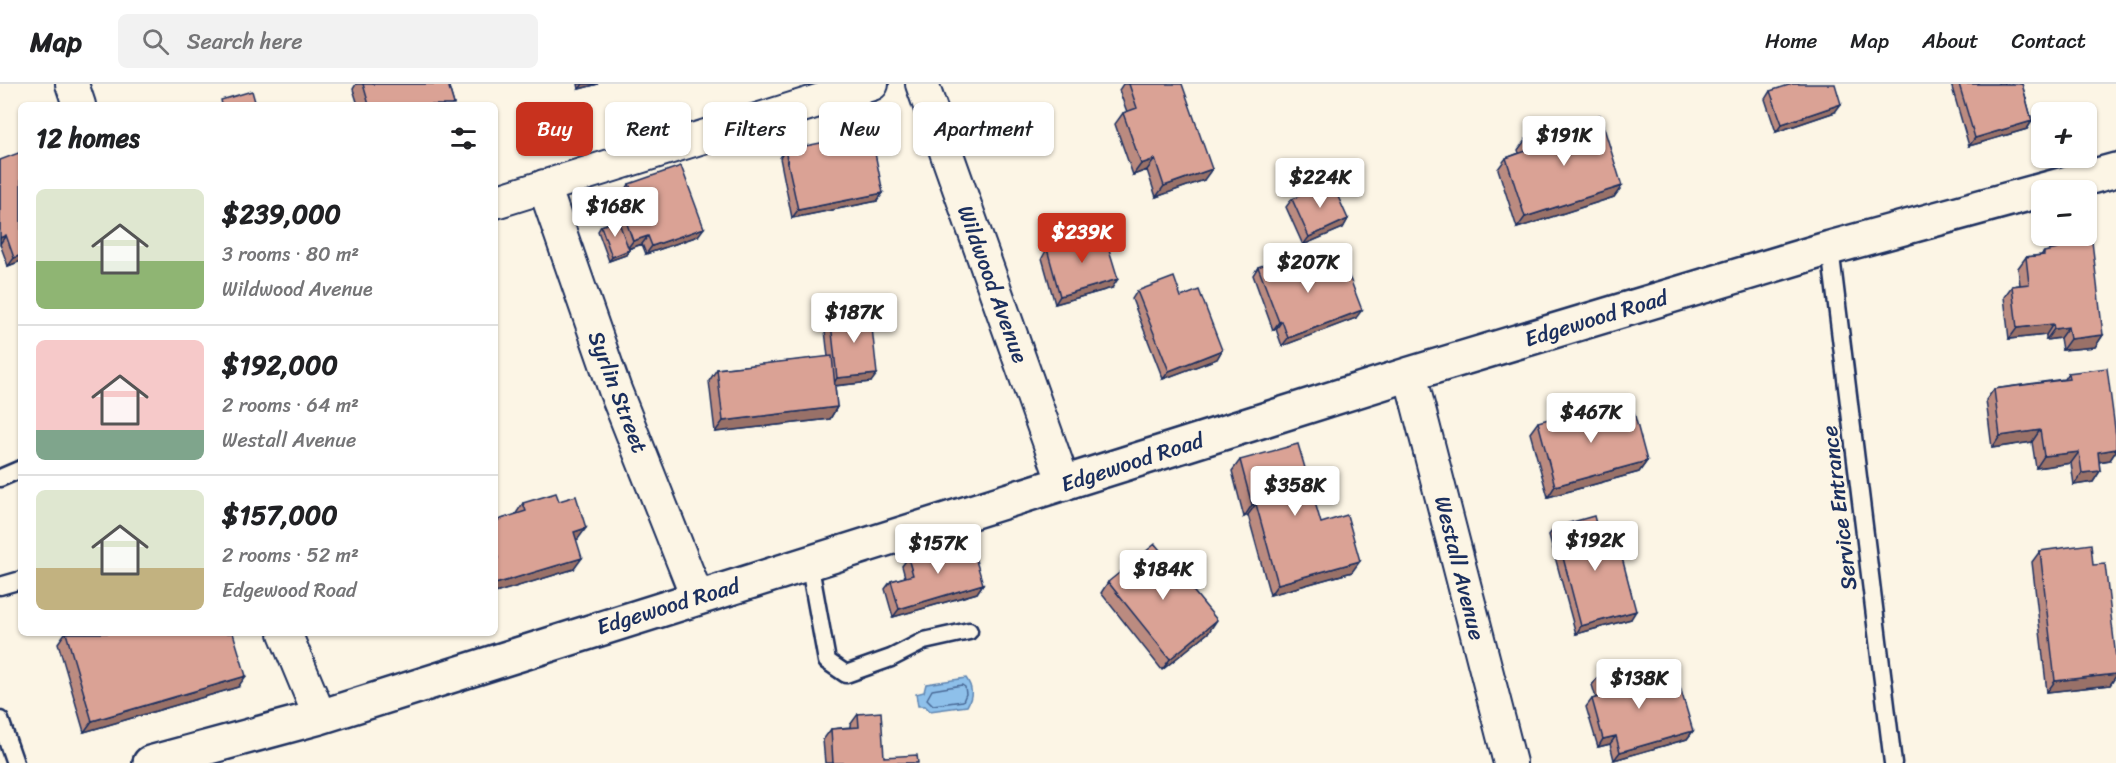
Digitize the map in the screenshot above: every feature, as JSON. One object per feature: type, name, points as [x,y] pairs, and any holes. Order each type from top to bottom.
[{"type":"street","points":[[72,84],[78,102]]},
{"type":"street","points":[[498,201],[872,84]]},
{"type":"street","name":"Wildwood Avenue","points":[[922,84],[1064,484]]},
{"type":"street","name":"Edgewood Road","points":[[166,761],[320,717],[1410,374],[1830,248],[2116,170]]},
{"type":"street","name":"Syrlin Street","points":[[544,186],[615,390],[697,597]]},
{"type":"street","name":"Westall Avenue","points":[[1410,374],[1510,763]]},
{"type":"street","points":[[286,636],[320,717]]},
{"type":"lane","name":"Service Entrance","points":[[1830,248],[1893,763]]},
{"type":"lane","points":[[0,478],[18,470]]},
{"type":"lane","points":[[809,562],[827,661],[846,674],[891,658],[924,641],[969,631]]},
{"type":"lane","points":[[0,586],[18,581]]},
{"type":"lane","points":[[1,727],[15,763]]},
{"type":"water","points":[[966,678],[971,692],[967,706],[930,711],[925,706],[918,706],[916,694],[924,692],[926,684]]},
{"type":"building","points":[[363,84],[448,84],[453,102],[368,102]]},
{"type":"building","points":[[1129,84],[1182,84],[1212,169],[1164,186],[1155,159],[1141,164],[1123,113],[1137,108]]},
{"type":"building","points":[[1792,84],[1835,84],[1841,104],[1782,124],[1770,91]]},
{"type":"building","points":[[1959,84],[2022,84],[2031,121],[1975,138]]},
{"type":"building","points":[[252,91],[255,102],[221,102],[221,100]]},
{"type":"building","points":[[1600,115],[1622,186],[1525,217],[1506,158],[1529,150],[1526,139]]},
{"type":"building","points":[[819,143],[819,156],[876,156],[883,193],[798,210],[786,156],[807,156],[807,146]]},
{"type":"building","points":[[18,153],[18,256],[14,258],[6,235],[0,238],[0,160]]},
{"type":"building","points":[[681,166],[704,228],[652,246],[648,236],[633,241],[620,204],[635,198],[629,184]]},
{"type":"building","points":[[1331,181],[1348,219],[1309,237],[1292,199]]},
{"type":"building","points":[[618,220],[629,250],[612,257],[601,226]]},
{"type":"building","points":[[1104,233],[1118,279],[1060,296],[1047,249]]},
{"type":"building","points":[[2058,246],[2093,246],[2103,335],[2070,339],[2068,327],[2054,329],[2053,324],[2017,328],[2012,286],[2029,284],[2026,257],[2044,255],[2044,252],[2058,249]]},
{"type":"building","points":[[1288,256],[1291,265],[1316,256],[1322,272],[1344,263],[1362,310],[1288,338],[1282,321],[1279,322],[1258,267]]},
{"type":"building","points":[[1174,277],[1181,297],[1199,290],[1222,350],[1169,371],[1137,291]]},
{"type":"building","points":[[870,309],[877,374],[837,378],[830,314]]},
{"type":"building","points":[[832,356],[837,407],[723,421],[717,369]]},
{"type":"building","points":[[2107,368],[2116,449],[2098,452],[2100,471],[2082,473],[2079,452],[2044,456],[2040,430],[2000,436],[1994,389],[2069,379],[2068,373]]},
{"type":"building","points":[[1632,405],[1647,461],[1555,486],[1538,422],[1584,409],[1587,418]]},
{"type":"building","points":[[1298,444],[1321,523],[1347,515],[1360,561],[1278,584],[1256,504],[1252,505],[1240,460]]},
{"type":"building","points":[[556,493],[559,501],[576,496],[586,528],[574,532],[582,558],[498,583],[498,520],[526,511],[523,503]]},
{"type":"building","points":[[1594,516],[1599,535],[1615,531],[1636,611],[1581,626],[1555,527]]},
{"type":"building","points":[[970,540],[983,584],[899,609],[891,581],[913,575],[908,558]]},
{"type":"building","points":[[1155,544],[1217,620],[1170,659],[1108,582]]},
{"type":"building","points":[[2091,544],[2093,565],[2105,564],[2116,674],[2055,681],[2040,551]]},
{"type":"building","points":[[67,636],[234,636],[246,676],[92,721]]},
{"type":"building","points":[[1645,664],[1654,694],[1680,687],[1693,731],[1620,752],[1616,736],[1603,739],[1592,699],[1603,696],[1598,677]]},
{"type":"building","points":[[881,712],[884,757],[917,755],[918,763],[833,763],[831,729],[859,727],[858,714]]}]
